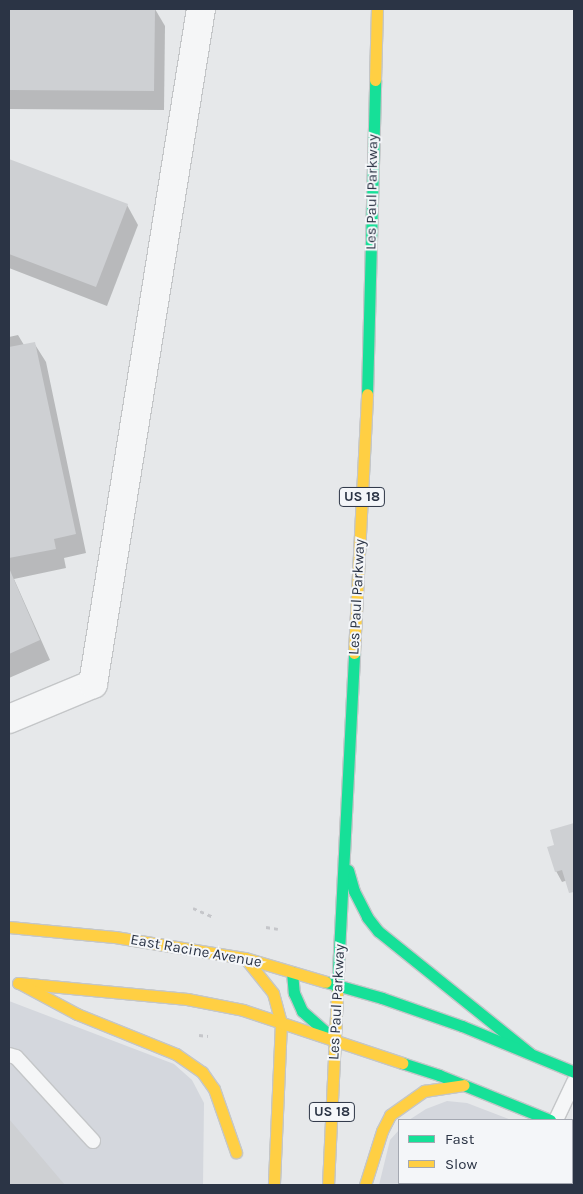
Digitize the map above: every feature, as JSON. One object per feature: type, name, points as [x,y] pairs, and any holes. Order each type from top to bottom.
[{"type":"main road","name":"Les Paul Parkway","points":[[328,1185],[368,369],[377,9]]},
{"type":"main road","points":[[344,854],[354,891],[366,917],[378,931],[530,1053]]},
{"type":"main road","name":"East Racine Avenue","points":[[9,927],[115,937],[245,958],[338,985],[462,1026],[574,1072]]},
{"type":"main road","points":[[245,958],[274,993],[281,1022],[274,1185]]},
{"type":"main road","points":[[292,972],[294,993],[302,1010],[335,1040]]},
{"type":"main road","points":[[14,983],[187,999],[243,1010],[335,1040],[464,1086],[547,1119]]},
{"type":"main road","points":[[14,983],[77,1014],[176,1054],[202,1072],[214,1089],[236,1152]]},
{"type":"main road","points":[[366,1185],[382,1131],[390,1115],[404,1103],[424,1091],[464,1086]]},
{"type":"street","points":[[9,719],[92,684],[201,9]]},
{"type":"lane","points":[[9,1055],[16,1057],[93,1141]]},
{"type":"lane","points":[[556,1119],[574,1082]]},
{"type":"path","points":[[193,908],[213,917]]},
{"type":"path","points":[[206,914],[206,920]]},
{"type":"path","points":[[266,926],[278,929]]},
{"type":"path","points":[[198,1034],[208,1036]]},
{"type":"shaded area","points":[[9,1001],[174,1064],[192,1080],[204,1103],[203,1185],[9,1185]]},
{"type":"shaded area","points":[[447,1101],[467,1103],[508,1119],[411,1119],[426,1109]]},
{"type":"shaded area","points":[[398,1131],[398,1184],[573,1184],[573,1151],[574,1185],[379,1185],[390,1140]]},
{"type":"building","points":[[9,9],[155,9],[154,91],[9,90]]},
{"type":"building","points":[[9,159],[128,204],[96,287],[9,254]]},
{"type":"building","points":[[35,342],[76,534],[54,539],[56,549],[9,558],[9,347]]},
{"type":"building","points":[[9,568],[40,640],[9,654]]},
{"type":"building","points":[[574,823],[574,892],[569,893],[562,870],[555,872],[547,847],[554,845],[550,830]]},
{"type":"building","points":[[9,1119],[65,1185],[9,1185]]},
{"type":"traffic: fast","points":[[367,394],[375,80]]},
{"type":"traffic: fast","points":[[337,992],[354,653]]},
{"type":"traffic: fast","points":[[348,870],[354,891],[367,917],[378,931],[530,1053]]},
{"type":"traffic: fast","points":[[292,972],[294,993],[302,1011],[335,1040]]},
{"type":"traffic: fast","points":[[326,982],[382,998],[462,1026],[574,1072]]},
{"type":"traffic: fast","points":[[402,1063],[439,1075],[548,1119]]},
{"type":"traffic: slow","points":[[375,80],[377,9]]},
{"type":"traffic: slow","points":[[354,653],[367,394]]},
{"type":"traffic: slow","points":[[9,927],[115,937],[245,958],[326,982]]},
{"type":"traffic: slow","points":[[245,958],[273,993],[281,1022],[274,1185]]},
{"type":"traffic: slow","points":[[18,983],[187,999],[243,1010],[402,1063]]},
{"type":"traffic: slow","points":[[19,983],[77,1014],[176,1054],[202,1072],[214,1089],[236,1152]]},
{"type":"traffic: slow","points":[[328,1185],[337,992]]},
{"type":"traffic: slow","points":[[365,1185],[382,1131],[390,1115],[424,1091],[464,1085]]}]
